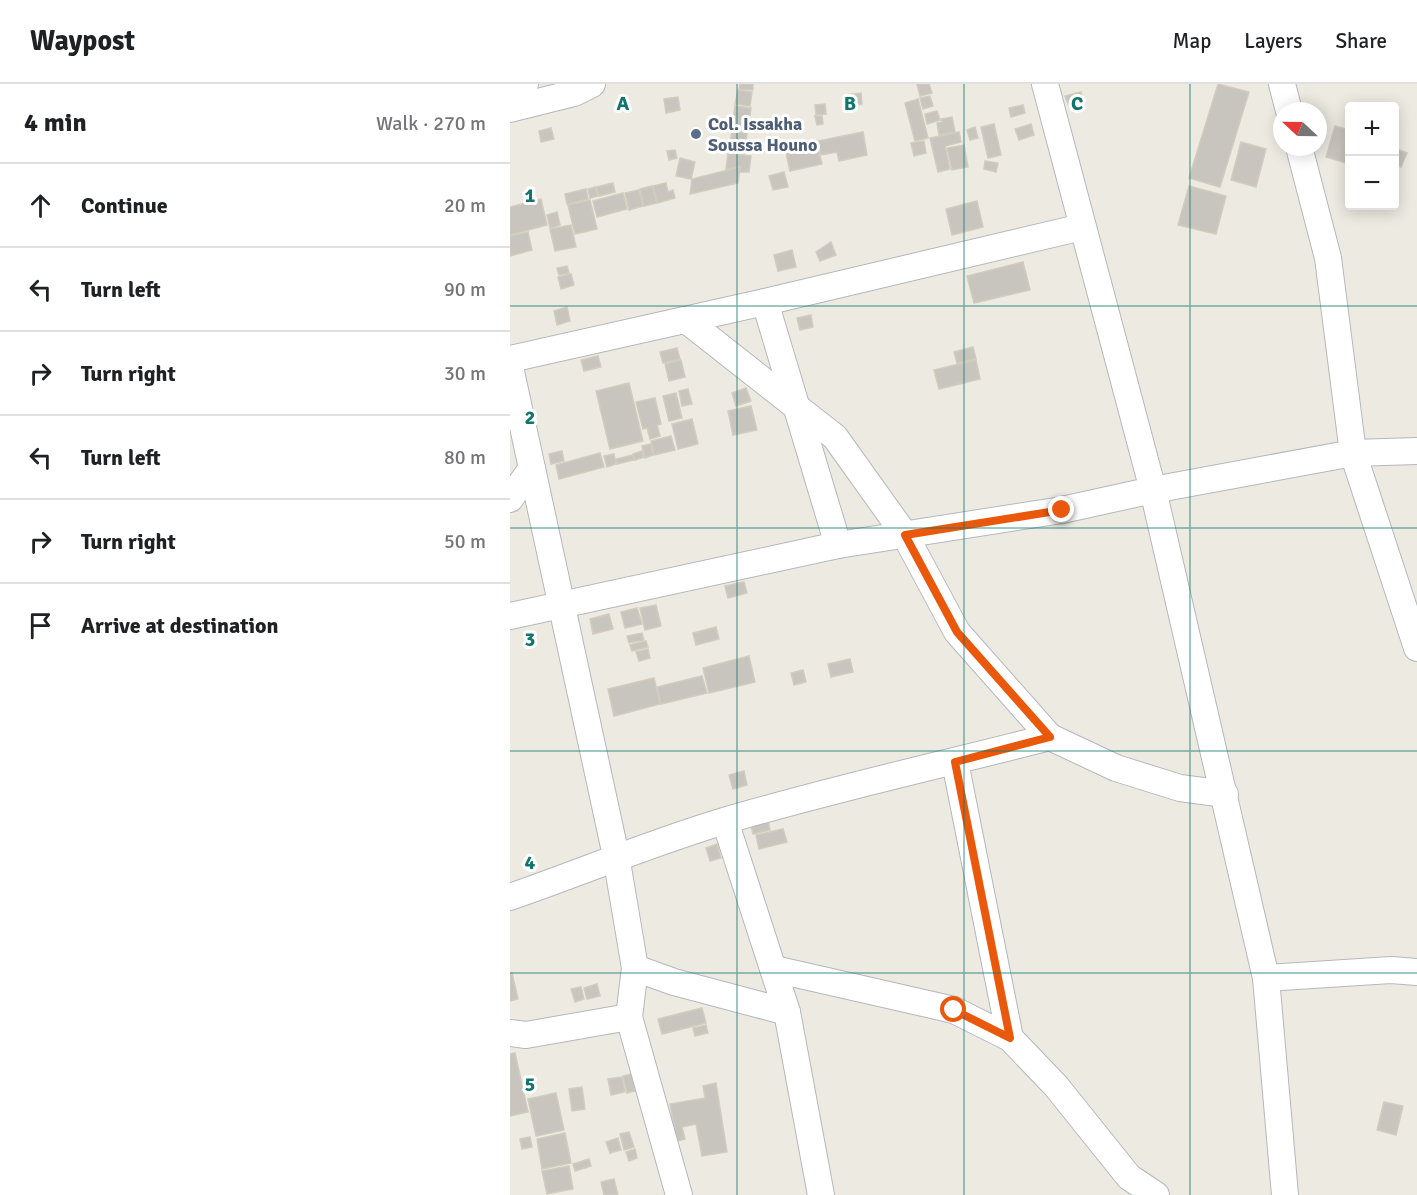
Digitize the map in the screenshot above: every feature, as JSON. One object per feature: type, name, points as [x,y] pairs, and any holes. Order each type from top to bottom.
[{"type":"street","points":[[510,104],[525,84]]},
{"type":"street","points":[[510,109],[583,89],[614,84]]},
{"type":"street","points":[[1045,84],[1153,490],[1266,978],[1285,1195]]},
{"type":"street","points":[[1282,84],[1287,102]]},
{"type":"street","points":[[1301,156],[1328,258],[1353,453],[1417,648]]},
{"type":"street","points":[[510,358],[765,302],[1082,227]]},
{"type":"street","points":[[765,302],[838,545]]},
{"type":"street","points":[[686,320],[835,437],[905,535],[957,632],[1050,737],[1116,768],[1180,788],[1225,794]]},
{"type":"street","points":[[510,367],[616,856],[635,968],[629,1017],[679,1195]]},
{"type":"street","points":[[510,616],[838,545],[1062,510],[1153,490],[1353,453],[1417,451]]},
{"type":"street","points":[[510,499],[532,468]]},
{"type":"street","points":[[510,897],[616,856],[725,821],[838,789],[1050,737]]},
{"type":"street","points":[[955,762],[1010,1038]]},
{"type":"street","points":[[725,821],[787,1012],[821,1195]]},
{"type":"street","points":[[635,968],[674,982],[787,1012]]},
{"type":"street","points":[[774,969],[954,1010],[1010,1038],[1056,1086],[1128,1177],[1156,1195]]},
{"type":"street","points":[[1266,978],[1391,970],[1417,972]]},
{"type":"street","points":[[510,1033],[526,1035],[629,1017]]},
{"type":"building","points":[[740,84],[753,84],[753,90],[739,89]]},
{"type":"building","points":[[917,84],[929,84],[932,93],[920,96]]},
{"type":"building","points":[[1218,84],[1249,92],[1220,187],[1189,178]]},
{"type":"building","points":[[738,90],[752,92],[750,106],[735,104]]},
{"type":"building","points":[[1081,92],[1083,100],[1068,104],[1065,96]]},
{"type":"building","points":[[861,93],[862,104],[848,106],[847,95]]},
{"type":"building","points":[[930,96],[933,106],[923,109],[920,98]]},
{"type":"building","points":[[678,97],[680,110],[666,113],[664,99]]},
{"type":"building","points":[[918,99],[928,138],[915,141],[905,103]]},
{"type":"building","points":[[825,104],[826,114],[816,115],[815,105]]},
{"type":"building","points":[[1023,105],[1025,113],[1011,117],[1009,108]]},
{"type":"building","points":[[735,106],[751,108],[744,154],[729,152]]},
{"type":"building","points":[[937,111],[940,120],[927,124],[925,114]]},
{"type":"building","points":[[815,116],[822,116],[823,124],[817,125]]},
{"type":"building","points":[[952,117],[955,132],[939,135],[937,123],[942,122],[941,119]]},
{"type":"building","points":[[994,124],[1001,155],[988,158],[981,127]]},
{"type":"building","points":[[1031,124],[1034,135],[1019,140],[1015,129]]},
{"type":"building","points":[[1335,126],[1345,129],[1345,163],[1326,157]]},
{"type":"building","points":[[975,127],[978,138],[970,140],[967,130]]},
{"type":"building","points":[[551,128],[554,139],[541,142],[539,131]]},
{"type":"building","points":[[863,132],[867,155],[839,161],[837,152],[821,155],[818,141]]},
{"type":"building","points":[[959,132],[961,142],[945,146],[950,169],[938,172],[930,138]]},
{"type":"building","points":[[816,140],[822,164],[790,171],[785,148]]},
{"type":"building","points":[[924,141],[926,153],[914,156],[911,143]]},
{"type":"building","points":[[1241,142],[1266,149],[1256,187],[1231,180]]},
{"type":"building","points":[[964,145],[968,167],[952,170],[947,148]]},
{"type":"building","points":[[675,150],[677,158],[669,160],[667,151]]},
{"type":"building","points":[[1399,150],[1407,153],[1401,167],[1399,166]]},
{"type":"building","points":[[728,153],[751,156],[749,172],[740,172],[741,166],[726,170]]},
{"type":"building","points":[[680,158],[695,162],[691,179],[676,176]]},
{"type":"building","points":[[985,161],[998,163],[996,172],[984,169]]},
{"type":"building","points":[[740,167],[738,183],[690,194],[692,179]]},
{"type":"building","points":[[784,172],[788,187],[773,190],[769,176]]},
{"type":"building","points":[[613,183],[615,192],[599,196],[596,187]]},
{"type":"building","points":[[666,183],[668,192],[673,190],[675,198],[657,203],[653,186]]},
{"type":"building","points":[[652,186],[657,203],[644,206],[640,189]]},
{"type":"building","points":[[1189,186],[1226,196],[1216,234],[1178,225]]},
{"type":"building","points":[[595,187],[598,196],[590,198],[588,189]]},
{"type":"building","points":[[586,189],[588,199],[567,204],[565,194]]},
{"type":"building","points":[[639,190],[643,206],[629,210],[625,193]]},
{"type":"building","points":[[623,193],[627,209],[597,217],[593,201]]},
{"type":"building","points":[[541,199],[547,225],[510,235],[510,207]]},
{"type":"building","points":[[590,200],[597,229],[575,234],[568,205]]},
{"type":"building","points":[[977,201],[983,227],[952,235],[946,209]]},
{"type":"building","points":[[557,212],[560,225],[550,228],[547,215]]},
{"type":"building","points":[[571,225],[576,247],[555,251],[550,229]]},
{"type":"building","points":[[528,232],[532,250],[510,256],[510,236]]},
{"type":"building","points":[[831,242],[836,255],[820,261],[816,252]]},
{"type":"building","points":[[792,250],[796,267],[778,271],[774,255]]},
{"type":"building","points":[[1023,262],[1030,290],[974,303],[967,276]]},
{"type":"building","points":[[567,266],[569,273],[559,275],[557,268]]},
{"type":"building","points":[[571,274],[574,285],[561,289],[558,277]]},
{"type":"building","points":[[567,307],[570,321],[557,325],[554,311]]},
{"type":"building","points":[[811,315],[813,327],[800,330],[797,318]]},
{"type":"building","points":[[973,347],[976,359],[957,363],[954,352]]},
{"type":"building","points":[[677,348],[680,359],[663,363],[660,352]]},
{"type":"building","points":[[598,356],[601,367],[584,371],[581,360]]},
{"type":"building","points":[[681,360],[685,377],[669,381],[665,364]]},
{"type":"building","points":[[976,360],[980,379],[939,389],[934,370]]},
{"type":"building","points":[[629,383],[643,441],[610,449],[596,391]]},
{"type":"building","points":[[746,388],[751,401],[736,406],[732,393]]},
{"type":"building","points":[[688,389],[692,404],[682,406],[679,391]]},
{"type":"building","points":[[676,393],[682,418],[669,421],[663,396]]},
{"type":"building","points":[[655,398],[661,424],[657,425],[660,436],[650,439],[647,428],[643,429],[636,402]]},
{"type":"building","points":[[751,406],[757,430],[733,435],[728,411]]},
{"type":"building","points":[[692,419],[698,444],[678,449],[672,424]]},
{"type":"building","points":[[671,436],[675,450],[654,455],[651,441]]},
{"type":"building","points":[[651,444],[653,455],[645,458],[642,446]]},
{"type":"building","points":[[562,451],[564,461],[551,464],[549,454]]},
{"type":"building","points":[[642,451],[644,457],[635,460],[633,454]]},
{"type":"building","points":[[600,453],[604,467],[559,479],[556,465]]},
{"type":"building","points":[[614,454],[616,464],[607,467],[604,456]]},
{"type":"building","points":[[633,455],[634,460],[617,464],[616,459]]},
{"type":"building","points":[[744,582],[747,593],[728,598],[725,586]]},
{"type":"building","points":[[656,605],[661,626],[645,630],[640,608]]},
{"type":"building","points":[[637,608],[642,624],[625,628],[621,612]]},
{"type":"building","points":[[609,614],[613,629],[593,634],[590,619]]},
{"type":"building","points":[[716,627],[719,639],[696,645],[693,633]]},
{"type":"building","points":[[642,633],[644,640],[629,643],[627,636]]},
{"type":"building","points":[[646,641],[648,647],[632,651],[630,645]]},
{"type":"building","points":[[648,649],[650,658],[639,661],[636,652]]},
{"type":"building","points":[[749,656],[755,682],[709,693],[703,668]]},
{"type":"building","points":[[850,659],[853,672],[831,677],[828,664]]},
{"type":"building","points":[[803,670],[806,682],[794,685],[791,673]]},
{"type":"building","points":[[702,676],[707,693],[661,704],[657,687]]},
{"type":"building","points":[[654,678],[660,704],[614,716],[608,689]]},
{"type":"building","points":[[744,771],[747,785],[733,789],[729,775]]},
{"type":"building","points":[[768,821],[770,830],[753,834],[751,825]]},
{"type":"building","points":[[783,829],[787,842],[759,849],[756,835]]},
{"type":"building","points":[[717,844],[721,858],[710,861],[706,848]]},
{"type":"building","points":[[510,973],[512,973],[518,999],[510,1001]]},
{"type":"building","points":[[597,984],[600,996],[587,999],[584,988]]},
{"type":"building","points":[[581,987],[584,999],[575,1002],[571,989]]},
{"type":"building","points":[[702,1008],[706,1023],[662,1034],[658,1019]]},
{"type":"building","points":[[706,1025],[708,1033],[695,1036],[693,1028]]},
{"type":"building","points":[[515,1053],[528,1112],[510,1116],[510,1054]]},
{"type":"building","points":[[632,1074],[635,1091],[627,1093],[623,1076]]},
{"type":"building","points":[[622,1077],[625,1092],[611,1095],[608,1079]]},
{"type":"building","points":[[716,1083],[727,1152],[702,1156],[696,1124],[682,1127],[685,1139],[677,1141],[670,1104],[705,1098],[703,1086]]},
{"type":"building","points":[[582,1087],[585,1109],[572,1111],[569,1089]]},
{"type":"building","points":[[556,1093],[564,1130],[536,1136],[528,1099]]},
{"type":"building","points":[[1384,1102],[1403,1106],[1396,1135],[1377,1130]]},
{"type":"building","points":[[629,1132],[634,1147],[624,1150],[620,1134]]},
{"type":"building","points":[[565,1133],[571,1163],[542,1169],[537,1139]]},
{"type":"building","points":[[530,1137],[532,1147],[522,1149],[520,1139]]},
{"type":"building","points":[[618,1138],[621,1150],[610,1153],[606,1142]]},
{"type":"building","points":[[635,1149],[637,1158],[629,1161],[626,1152]]},
{"type":"building","points":[[589,1159],[591,1166],[575,1171],[573,1164]]},
{"type":"building","points":[[569,1166],[573,1189],[547,1194],[542,1171]]},
{"type":"building","points":[[614,1179],[618,1195],[604,1195],[601,1182]]},
{"type":"place","name":"Col. Issakha Soussa Houno","points":[[696,134]]},
{"type":"route","points":[[954,1010],[1010,1038],[955,762],[1050,737],[957,632],[905,535],[1062,510]]}]
